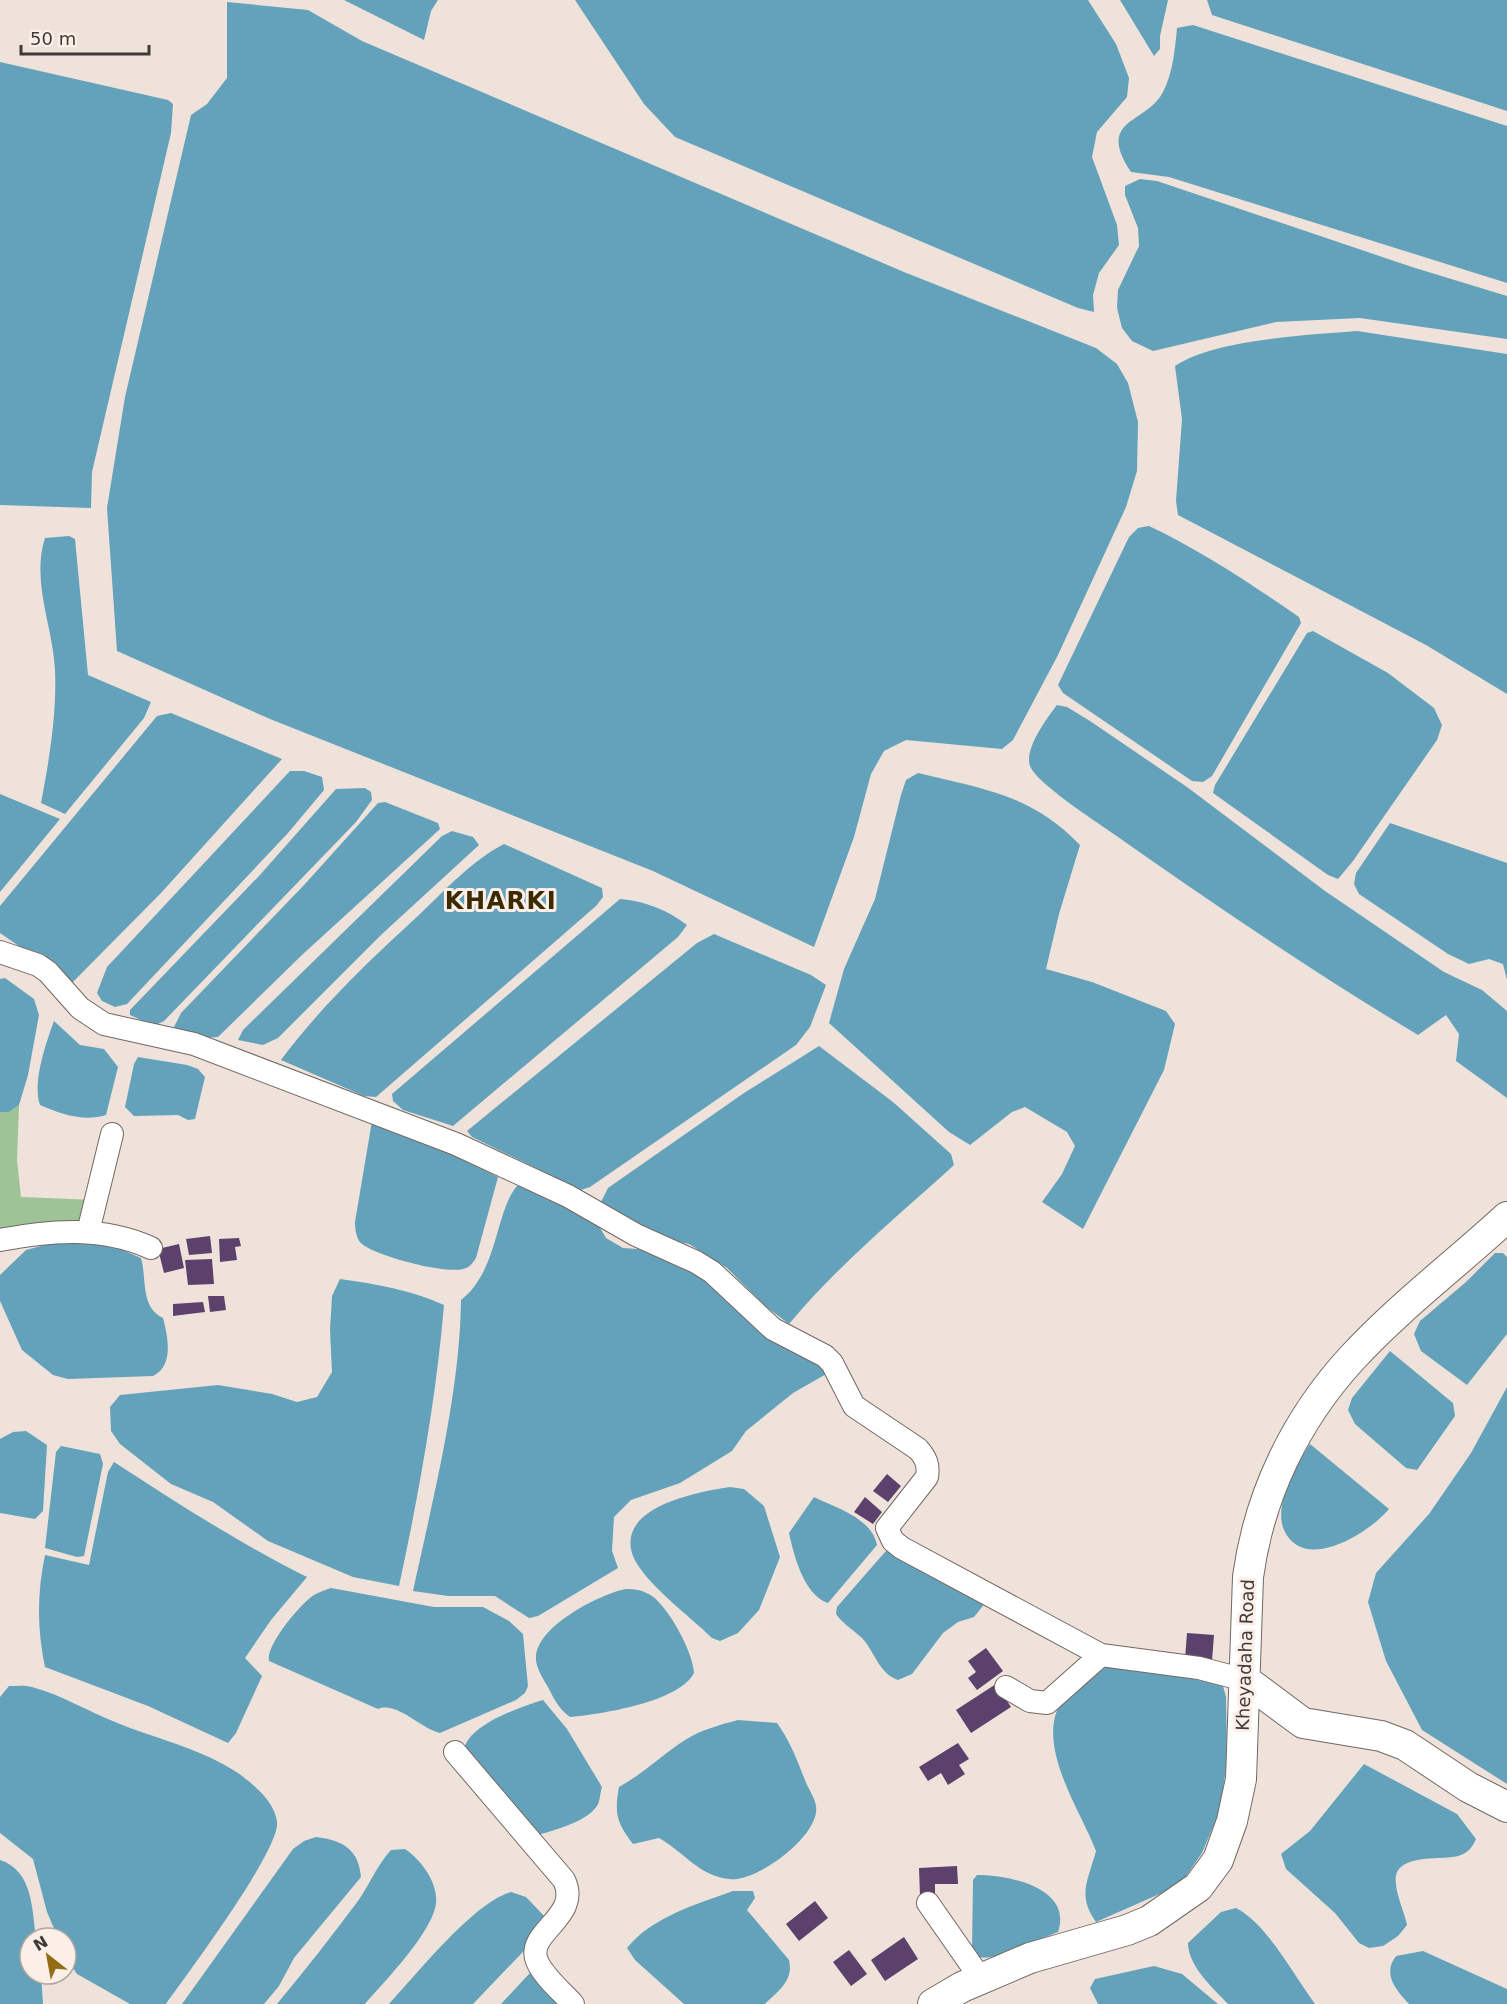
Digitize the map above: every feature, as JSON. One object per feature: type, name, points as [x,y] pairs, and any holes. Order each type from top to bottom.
[{"type":"main road","name":"Kheyadaha Road","points":[[933,2004],[981,1979],[1030,1959],[1126,1930],[1156,1916],[1198,1887],[1218,1860],[1241,1779],[1248,1577],[1252,1546],[1267,1496],[1287,1449],[1319,1399],[1352,1358],[1507,1216]]},
{"type":"main road","points":[[1245,1680],[1303,1723],[1322,1728],[1381,1736],[1405,1745],[1468,1787],[1507,1808]]},
{"type":"street","points":[[0,952],[38,965],[48,972],[80,1008],[104,1024],[194,1044],[456,1144],[568,1196],[636,1235],[712,1272],[773,1329],[825,1356],[832,1363],[854,1406],[918,1449],[925,1457],[929,1467],[927,1477],[887,1527],[892,1541],[1101,1655],[1199,1668],[1245,1680]]},
{"type":"street","points":[[88,1232],[112,1134]]},
{"type":"street","points":[[0,1240],[41,1233],[88,1232],[132,1239],[151,1248]]},
{"type":"street","points":[[1006,1687],[1030,1701],[1047,1703],[1101,1655]]},
{"type":"street","points":[[455,1752],[564,1880],[569,1890],[566,1904],[539,1941],[535,1951],[537,1962],[573,2004]]},
{"type":"street","points":[[928,1903],[981,1979]]},
{"type":"green space","points":[[19,1105],[17,1160],[21,1197],[96,1200],[88,1232],[0,1238],[0,1112],[9,1112]]},
{"type":"water","points":[[344,0],[438,0],[431,11],[424,40]]},
{"type":"water","points":[[575,0],[1088,0],[1116,44],[1129,78],[1127,97],[1097,132],[1092,157],[1117,225],[1119,245],[1099,273],[1093,295],[1094,312],[1078,308],[675,137],[644,104]]},
{"type":"water","points":[[1120,0],[1168,0],[1160,36],[1160,49],[1154,56]]},
{"type":"water","points":[[1207,0],[1507,0],[1507,111],[1212,15]]},
{"type":"water","points":[[227,2],[308,10],[362,41],[904,272],[1096,348],[1117,364],[1128,383],[1138,422],[1137,471],[1126,507],[1058,655],[1013,740],[1002,749],[906,740],[884,751],[871,774],[854,837],[814,947],[653,871],[270,719],[117,651],[107,508],[125,397],[191,115],[207,104],[227,78]]},
{"type":"water","points":[[1193,25],[1507,126],[1507,283],[1169,177],[1131,172],[1121,154],[1119,141],[1121,131],[1156,102],[1163,92],[1171,69],[1177,28]]},
{"type":"water","points":[[0,62],[168,100],[173,104],[171,133],[92,472],[91,508],[0,505]]},
{"type":"water","points":[[1140,179],[1157,181],[1412,267],[1507,296],[1507,339],[1360,318],[1276,322],[1153,351],[1132,341],[1122,328],[1117,308],[1118,290],[1139,246],[1138,228],[1125,195],[1125,186]]},
{"type":"water","points":[[1357,331],[1507,354],[1507,694],[1426,645],[1178,515],[1176,501],[1182,419],[1175,366],[1192,357],[1237,344]]},
{"type":"water","points":[[1149,526],[1188,546],[1244,580],[1299,617],[1301,623],[1212,776],[1203,782],[1192,781],[1063,693],[1058,685],[1129,537],[1138,528]]},
{"type":"water","points":[[69,536],[75,539],[88,675],[151,702],[144,718],[65,814],[41,803],[52,737],[55,670],[40,571],[45,538]]},
{"type":"water","points":[[1313,631],[1388,673],[1434,708],[1442,725],[1437,740],[1338,879],[1328,875],[1213,793],[1215,785],[1307,633]]},
{"type":"water","points":[[1057,705],[1067,707],[1090,721],[1187,787],[1325,891],[1444,972],[1482,990],[1507,1011],[1507,1098],[1456,1061],[1459,1034],[1446,1015],[1418,1035],[1341,988],[1229,914],[1044,783],[1030,766],[1030,751]]},
{"type":"water","points":[[171,713],[282,759],[161,893],[65,990],[29,953],[0,933],[0,906],[157,716]]},
{"type":"water","points":[[290,771],[304,771],[322,777],[324,790],[288,833],[127,1004],[115,1007],[102,1001],[97,993],[107,967]]},
{"type":"water","points":[[918,773],[985,789],[1024,804],[1043,814],[1080,845],[1059,914],[1046,969],[1092,982],[1166,1011],[1175,1024],[1164,1070],[1083,1229],[1042,1202],[1062,1174],[1075,1146],[1067,1132],[1025,1107],[1012,1112],[970,1145],[949,1132],[829,1023],[844,969],[875,899],[906,780]]},
{"type":"water","points":[[365,788],[371,792],[372,800],[356,822],[164,1021],[154,1026],[130,1015],[130,1010],[259,876],[336,789]]},
{"type":"water","points":[[0,794],[60,819],[0,892]]},
{"type":"water","points":[[385,802],[438,823],[440,829],[303,954],[218,1037],[195,1037],[178,1031],[174,1027],[181,1013],[305,884],[378,803]]},
{"type":"water","points":[[1390,823],[1507,863],[1507,980],[1503,964],[1489,959],[1469,964],[1448,954],[1359,894],[1354,884],[1356,873]]},
{"type":"water","points":[[452,831],[473,837],[479,845],[382,934],[278,1038],[263,1045],[238,1040],[243,1030],[442,836]]},
{"type":"water","points":[[504,844],[602,888],[603,897],[596,906],[376,1097],[364,1096],[281,1060],[313,1020],[365,966],[460,876],[481,858]]},
{"type":"water","points":[[620,899],[656,907],[687,925],[678,937],[453,1126],[403,1110],[393,1101],[392,1094]]},
{"type":"water","points":[[714,934],[811,975],[826,985],[810,1027],[796,1045],[590,1187],[581,1190],[472,1137],[467,1131],[697,943]]},
{"type":"water","points":[[5,978],[34,999],[39,1015],[28,1075],[19,1105],[9,1112],[0,1112],[0,979]]},
{"type":"water","points":[[54,1021],[80,1045],[104,1049],[118,1067],[106,1115],[81,1117],[64,1114],[40,1105],[39,1075]]},
{"type":"water","points":[[819,1046],[893,1102],[951,1154],[954,1165],[848,1261],[789,1324],[764,1305],[727,1268],[689,1244],[661,1238],[601,1202],[608,1188],[744,1093]]},
{"type":"water","points":[[138,1057],[198,1069],[205,1077],[195,1119],[188,1120],[178,1115],[134,1116],[125,1107],[134,1064]]},
{"type":"water","points":[[372,1121],[387,1122],[498,1177],[476,1258],[466,1268],[458,1270],[413,1264],[382,1254],[360,1242],[356,1234],[355,1222]]},
{"type":"water","points":[[522,1181],[592,1214],[606,1238],[623,1248],[651,1250],[695,1268],[824,1361],[828,1373],[793,1393],[746,1431],[732,1451],[680,1483],[631,1500],[614,1517],[612,1551],[618,1568],[538,1616],[529,1618],[495,1596],[448,1596],[413,1591],[451,1409],[461,1300],[474,1287],[483,1272],[506,1205],[513,1191]]},
{"type":"water","points":[[67,1239],[109,1244],[141,1258],[148,1300],[156,1313],[163,1318],[168,1342],[164,1365],[153,1376],[68,1379],[53,1375],[22,1350],[0,1301],[0,1275],[26,1250]]},
{"type":"water","points":[[1495,1253],[1503,1253],[1507,1257],[1507,1334],[1467,1385],[1421,1351],[1414,1334],[1420,1321],[1466,1282]]},
{"type":"water","points":[[340,1279],[393,1288],[444,1305],[426,1446],[399,1586],[353,1577],[268,1541],[213,1502],[171,1484],[120,1444],[111,1431],[110,1407],[120,1395],[218,1385],[272,1394],[297,1402],[317,1397],[332,1372],[330,1330],[332,1296]]},
{"type":"water","points":[[1390,1351],[1453,1403],[1455,1416],[1417,1470],[1406,1468],[1355,1424],[1348,1410],[1352,1398]]},
{"type":"water","points":[[1507,1387],[1507,1784],[1422,1730],[1386,1661],[1368,1602],[1376,1573],[1429,1514],[1471,1453]]},
{"type":"water","points":[[26,1431],[47,1445],[43,1511],[35,1519],[0,1513],[0,1439],[13,1432]]},
{"type":"water","points":[[1310,1444],[1389,1509],[1380,1519],[1352,1538],[1321,1549],[1306,1549],[1293,1543],[1284,1530],[1281,1520],[1288,1485]]},
{"type":"water","points":[[61,1446],[100,1454],[103,1464],[84,1556],[77,1557],[45,1548],[56,1452]]},
{"type":"water","points":[[114,1462],[233,1536],[307,1577],[271,1620],[245,1658],[262,1676],[236,1733],[228,1743],[148,1706],[45,1667],[40,1639],[39,1611],[40,1583],[45,1555],[89,1565],[108,1472]]},
{"type":"water","points":[[730,1487],[744,1489],[764,1506],[780,1557],[759,1610],[738,1633],[720,1641],[712,1638],[647,1577],[633,1556],[631,1539],[636,1525],[647,1514],[662,1505],[698,1493]]},
{"type":"water","points":[[814,1497],[861,1521],[874,1536],[877,1545],[828,1603],[812,1592],[806,1583],[797,1563],[789,1533]]},
{"type":"water","points":[[892,1548],[986,1602],[974,1617],[958,1622],[943,1633],[912,1674],[898,1680],[891,1677],[881,1667],[861,1637],[836,1614],[837,1607],[885,1552]]},
{"type":"water","points":[[331,1588],[434,1607],[483,1607],[509,1621],[523,1634],[528,1686],[525,1693],[516,1700],[440,1733],[401,1712],[393,1709],[378,1709],[269,1661],[273,1645],[293,1615],[314,1595]]},
{"type":"water","points":[[626,1589],[649,1594],[666,1610],[685,1643],[694,1673],[686,1683],[657,1699],[601,1713],[570,1717],[557,1704],[540,1672],[536,1661],[539,1645],[558,1623],[572,1613],[601,1597]]},
{"type":"water","points":[[1111,1664],[1131,1664],[1223,1686],[1226,1697],[1227,1761],[1220,1810],[1202,1853],[1180,1885],[1096,1922],[1087,1904],[1086,1888],[1096,1851],[1061,1772],[1055,1750],[1053,1729],[1057,1709],[1069,1692]]},
{"type":"water","points":[[9,1686],[26,1686],[43,1690],[120,1724],[210,1757],[244,1777],[272,1807],[277,1822],[274,1836],[264,1858],[230,1913],[166,2004],[130,2004],[78,1975],[78,1926],[53,1926],[33,1859],[0,1833],[0,1697]]},
{"type":"water","points":[[543,1700],[567,1729],[602,1787],[599,1802],[592,1812],[576,1822],[530,1837],[464,1750],[475,1733],[496,1718]]},
{"type":"water","points":[[738,1720],[777,1723],[790,1745],[816,1806],[815,1818],[798,1843],[770,1865],[755,1873],[729,1879],[718,1877],[700,1868],[659,1838],[633,1844],[618,1818],[619,1787],[691,1736]]},
{"type":"water","points":[[1364,1764],[1457,1814],[1476,1839],[1461,1855],[1421,1859],[1402,1866],[1397,1873],[1396,1884],[1407,1925],[1398,1936],[1383,1946],[1369,1948],[1359,1943],[1335,1913],[1286,1869],[1281,1854],[1310,1831]]},
{"type":"water","points":[[316,1837],[326,1838],[348,1848],[357,1860],[361,1877],[294,1958],[279,1986],[264,2004],[182,2004],[293,1849],[304,1841]]},
{"type":"water","points":[[405,1849],[427,1872],[436,1895],[433,1915],[406,1956],[365,2004],[277,2004],[358,1901],[386,1856],[391,1850]]},
{"type":"water","points":[[0,1860],[11,1865],[19,1873],[25,1882],[32,1903],[35,1926],[18,1926],[18,1986],[42,1986],[43,2004],[0,2004]]},
{"type":"water","points":[[977,1875],[1021,1881],[1047,1895],[1056,1905],[1060,1917],[1058,1932],[1007,1953],[976,1957],[972,1949],[973,1880]]},
{"type":"water","points":[[733,1891],[753,1891],[755,1898],[747,1910],[789,1960],[787,1980],[765,2004],[684,2004],[635,1960],[627,1948],[637,1937],[662,1920]]},
{"type":"water","points":[[511,1892],[526,1897],[546,1918],[540,1934],[473,2004],[389,2004],[463,1924],[496,1899]]},
{"type":"water","points":[[1236,1908],[1247,1915],[1269,1937],[1315,2004],[1228,2004],[1202,1976],[1192,1960],[1188,1943],[1221,1912]]},
{"type":"water","points":[[1423,1951],[1507,1989],[1507,2004],[1409,2004],[1392,1982],[1390,1969],[1396,1956]]},
{"type":"water","points":[[543,1966],[569,2004],[501,2004],[529,1974]]},
{"type":"water","points":[[1154,1966],[1182,1974],[1218,2004],[1098,2004],[1090,1988],[1095,1979]]},
{"type":"building","points":[[210,1236],[212,1253],[189,1255],[186,1239]]},
{"type":"building","points":[[239,1238],[241,1246],[235,1247],[237,1260],[220,1262],[219,1239]]},
{"type":"building","points":[[179,1244],[184,1268],[164,1273],[158,1249]]},
{"type":"building","points":[[212,1259],[214,1284],[188,1285],[185,1260]]},
{"type":"building","points":[[208,1296],[224,1296],[226,1310],[210,1312]]},
{"type":"building","points":[[203,1302],[205,1312],[173,1316],[173,1304]]},
{"type":"building","points":[[887,1474],[901,1486],[888,1502],[873,1491]]},
{"type":"building","points":[[865,1497],[882,1512],[873,1524],[854,1512]]},
{"type":"building","points":[[1187,1633],[1214,1635],[1212,1661],[1185,1659]]},
{"type":"building","points":[[986,1648],[1003,1671],[977,1690],[968,1678],[976,1672],[968,1661]]},
{"type":"building","points":[[996,1684],[1011,1707],[971,1733],[956,1710]]},
{"type":"building","points":[[958,1743],[969,1759],[959,1765],[965,1774],[948,1785],[941,1773],[928,1781],[919,1767]]},
{"type":"building","points":[[957,1866],[958,1884],[935,1884],[935,1895],[920,1896],[919,1868]]},
{"type":"building","points":[[815,1901],[828,1918],[799,1941],[786,1924]]},
{"type":"building","points":[[904,1937],[918,1959],[885,1981],[871,1960]]},
{"type":"building","points":[[849,1950],[867,1974],[851,1986],[833,1962]]},
{"type":"district","name":"KHARKI","points":[[501,901]]}]
